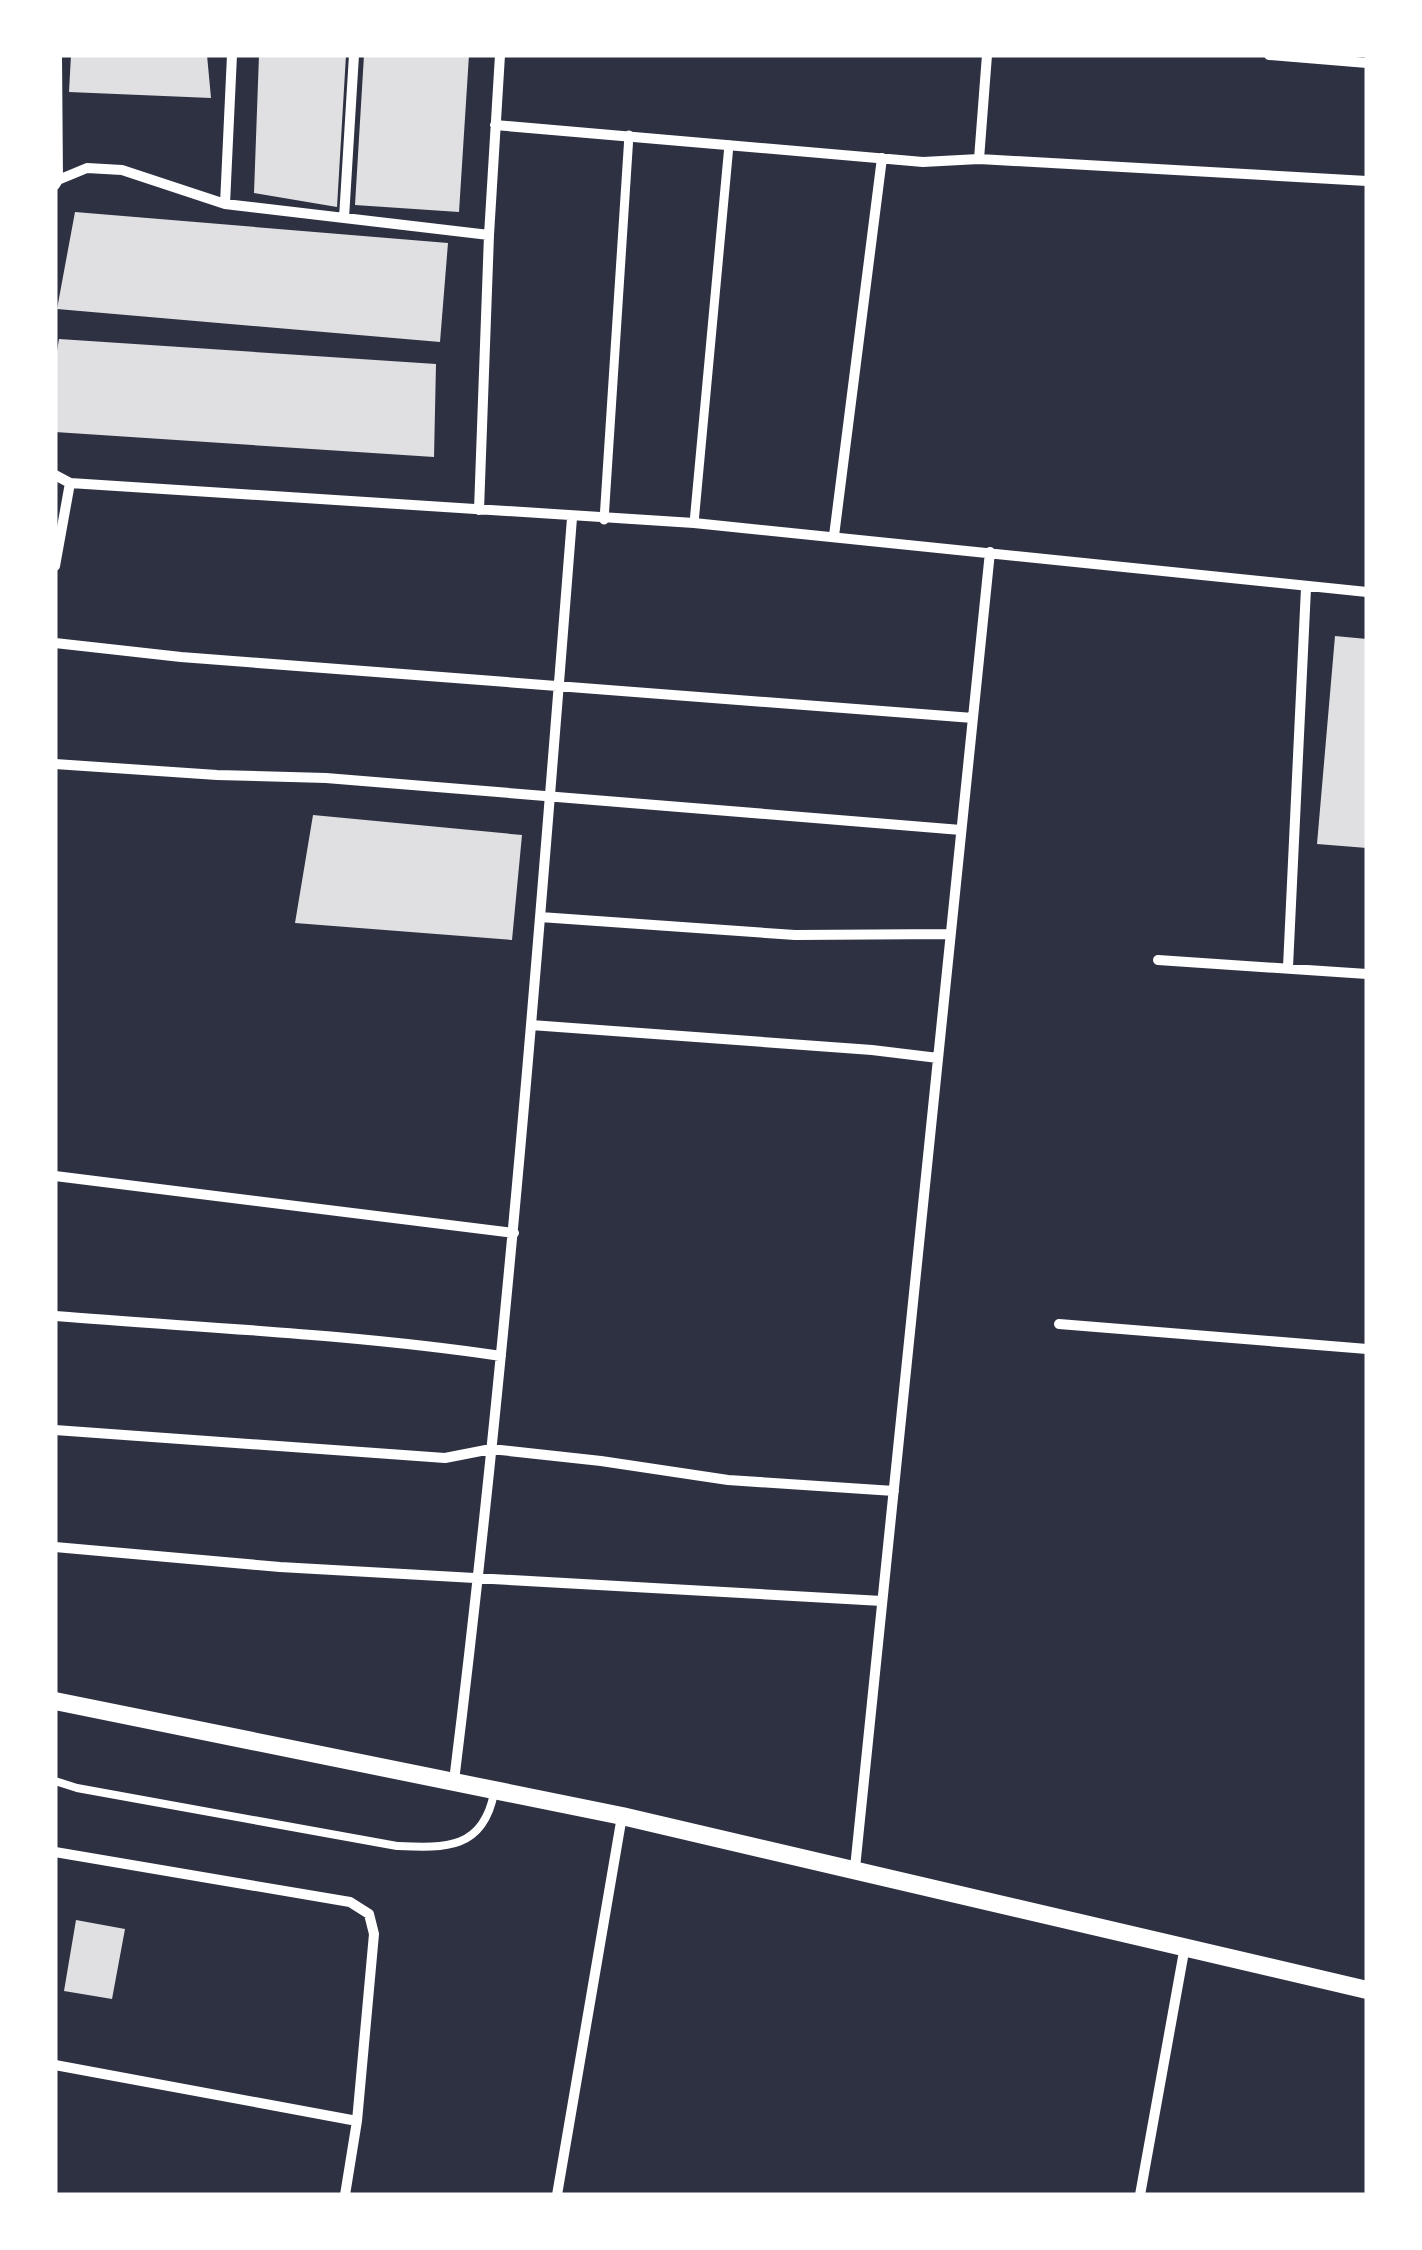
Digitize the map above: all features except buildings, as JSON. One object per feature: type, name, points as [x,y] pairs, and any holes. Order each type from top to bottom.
[{"type":"street","points":[[57,55],[56,182],[88,168],[122,170],[225,204],[489,236]]},
{"type":"street","points":[[225,204],[232,55]]},
{"type":"street","points":[[344,218],[354,55]]},
{"type":"street","points":[[479,510],[500,55]]},
{"type":"street","points":[[978,159],[987,55]]},
{"type":"street","points":[[1268,55],[1367,63]]},
{"type":"street","points":[[494,125],[923,162],[978,159],[1367,181]]},
{"type":"street","points":[[604,520],[629,135]]},
{"type":"street","points":[[694,523],[729,145]]},
{"type":"street","points":[[834,536],[882,158]]},
{"type":"street","points":[[55,475],[70,483],[694,523],[1367,592]]},
{"type":"street","points":[[55,566],[70,483]]},
{"type":"street","points":[[454,1780],[514,1233],[572,518]]},
{"type":"street","points":[[855,1868],[990,552]]},
{"type":"street","points":[[1288,966],[1306,588]]},
{"type":"street","points":[[55,643],[181,657],[972,718]]},
{"type":"street","points":[[55,764],[217,776],[326,778],[961,830]]},
{"type":"street","points":[[540,917],[795,935],[950,934]]},
{"type":"street","points":[[1158,960],[1367,974]]},
{"type":"street","points":[[531,1026],[938,1058]]},
{"type":"street","points":[[55,1176],[514,1233]]},
{"type":"street","points":[[55,1316],[401,1342],[500,1356]]},
{"type":"street","points":[[1059,1324],[1367,1349]]},
{"type":"street","points":[[55,1430],[445,1458],[491,1449],[600,1460],[728,1480],[894,1491]]},
{"type":"street","points":[[55,1547],[230,1564],[882,1601]]},
{"type":"street","points":[[55,1701],[622,1816],[1367,1990]]},
{"type":"street","points":[[558,2195],[622,1816]]},
{"type":"street","points":[[55,1852],[350,1902],[369,1914],[374,1934],[345,2195]]},
{"type":"street","points":[[1140,2195],[1185,1946]]},
{"type":"street","points":[[55,2065],[356,2121]]},
{"type":"lane","points":[[55,1781],[116,1796],[397,1846],[441,1848],[463,1842],[480,1827],[490,1810],[494,1789]]}]
